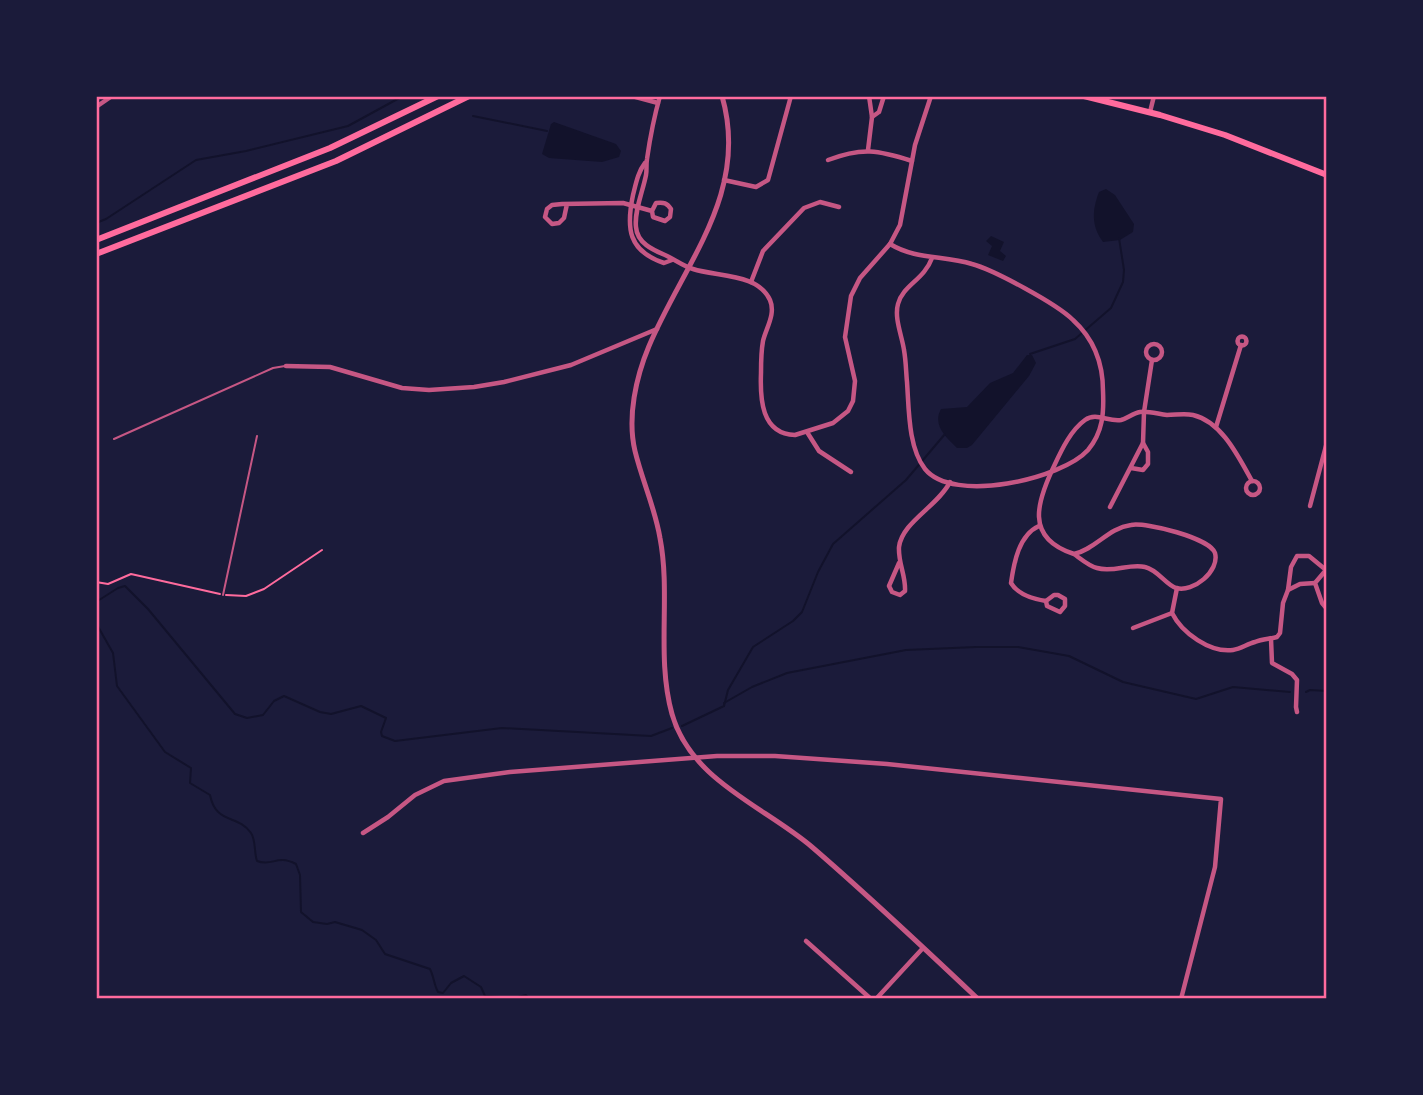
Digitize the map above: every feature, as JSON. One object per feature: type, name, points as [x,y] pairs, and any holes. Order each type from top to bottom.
[{"type":"main road","points":[[96,240],[330,148],[438,96]]},
{"type":"main road","points":[[96,254],[336,161],[386,139],[469,96]]},
{"type":"main road","points":[[1084,96],[1227,135],[1327,175]]},
{"type":"street","points":[[96,107],[112,96]]},
{"type":"street","points":[[632,96],[658,103]]},
{"type":"street","points":[[660,96],[636,227],[639,237],[657,253],[690,268],[751,282],[764,292],[772,306],[762,349],[762,410],[769,421],[789,435],[833,423],[851,406],[856,386],[845,337],[850,296],[860,278],[890,244],[903,217],[912,161],[931,96]]},
{"type":"street","points":[[722,96],[729,141],[729,162],[724,180],[709,229],[658,328],[638,379],[632,414],[633,439],[661,541],[669,703],[677,729],[695,758],[716,779],[801,837],[978,999]]},
{"type":"street","points":[[724,180],[756,187],[768,180],[790,96]]},
{"type":"street","points":[[868,150],[872,117],[869,96]]},
{"type":"street","points":[[872,117],[883,106],[884,96]]},
{"type":"street","points":[[1150,112],[1154,96]]},
{"type":"street","points":[[828,160],[846,153],[868,150],[912,161]]},
{"type":"street","points":[[647,161],[640,170],[631,205],[630,234],[637,247],[654,259],[664,263],[672,260]]},
{"type":"street","points":[[662,202],[671,209],[670,217],[665,221],[653,217],[652,211],[656,203],[662,202]]},
{"type":"street","points":[[751,282],[763,251],[803,208],[820,202],[839,207]]},
{"type":"street","points":[[567,204],[564,218],[559,223],[552,223],[545,217],[547,209],[552,205],[567,204],[623,203],[652,211]]},
{"type":"street","points":[[890,244],[909,253],[962,261],[982,267],[1053,305],[1075,321],[1089,338],[1100,363],[1103,384],[1103,418],[1099,433],[1088,450],[1076,460],[1021,482],[1003,485],[974,486],[950,482],[929,472],[917,450],[910,416],[905,352],[897,312],[900,297],[926,272],[932,258]]},
{"type":"street","points":[[286,366],[330,367],[404,388],[463,388],[504,382],[571,365],[658,328]]},
{"type":"street","points":[[1216,427],[1241,345]]},
{"type":"street","points":[[1111,507],[1143,443],[1144,412],[1152,360]]},
{"type":"street","points":[[1074,554],[1088,550],[1114,531],[1140,524],[1170,531],[1208,545],[1215,555],[1212,570],[1196,584],[1177,588],[1147,567],[1098,569],[1055,546],[1040,526],[1040,497],[1074,431],[1088,417],[1116,420],[1144,412],[1191,415],[1204,419],[1216,427],[1252,481]]},
{"type":"street","points":[[807,432],[818,451],[852,472]]},
{"type":"street","points":[[1310,506],[1327,442]]},
{"type":"street","points":[[1130,468],[1143,470],[1148,464],[1148,452],[1143,443]]},
{"type":"street","points":[[899,563],[906,586],[900,595],[892,592],[890,586],[899,563],[900,544],[905,531],[943,495],[950,482]]},
{"type":"street","points":[[1040,526],[1030,530],[1024,537],[1011,583],[1013,588],[1024,595],[1046,601],[1058,595],[1066,602],[1063,610],[1056,612],[1047,606],[1046,601]]},
{"type":"street","points":[[1177,588],[1172,613],[1180,625],[1193,637],[1219,649],[1233,650],[1280,634],[1283,603],[1291,567],[1297,556],[1309,556],[1326,570],[1315,583],[1300,584],[1288,590]]},
{"type":"street","points":[[1315,583],[1327,609]]},
{"type":"street","points":[[1133,628],[1172,613]]},
{"type":"street","points":[[1271,639],[1272,663],[1296,678],[1297,712]]},
{"type":"street","points":[[363,833],[415,795],[443,781],[510,772],[747,755],[802,757],[1221,799],[1215,867],[1181,999]]},
{"type":"street","points":[[806,941],[871,999]]},
{"type":"street","points":[[876,999],[923,948]]},
{"type":"lane","points":[[114,439],[273,368],[286,366]]},
{"type":"lane","points":[[223,595],[257,436]]},
{"type":"path","points":[[96,582],[108,584],[131,574],[223,595],[246,596],[264,589],[321,550]]},
{"type":"shaded area","points":[[554,122],[616,144],[621,151],[619,157],[602,162],[549,158],[542,154],[551,124]]},
{"type":"shaded area","points":[[1106,189],[1115,195],[1134,224],[1133,232],[1120,240],[1103,242],[1096,230],[1094,212],[1099,192]]},
{"type":"shaded area","points":[[991,236],[1004,242],[1000,251],[1006,256],[1003,261],[988,255],[992,246],[986,241]]},
{"type":"shaded area","points":[[1027,355],[1032,355],[1036,363],[1029,376],[972,445],[957,448],[939,425],[941,409],[967,407],[990,383],[1013,373]]},
{"type":"waterway","points":[[96,223],[196,160],[246,151],[348,126],[403,96]]},
{"type":"waterway","points":[[473,116],[547,131]]},
{"type":"waterway","points":[[1030,354],[1075,339],[1111,308],[1123,282],[1119,238]]},
{"type":"waterway","points":[[724,706],[728,690],[753,647],[802,612],[833,544],[906,480],[945,434]]},
{"type":"waterway","points":[[96,602],[125,586],[148,609],[235,714],[247,718],[263,715],[274,701],[284,696],[331,714],[361,706],[386,718],[382,736],[395,741],[502,728],[651,736],[672,728]]},
{"type":"waterway","points":[[96,623],[113,653],[117,686],[165,752],[191,768],[190,783],[210,795],[217,811],[222,815],[246,827],[254,839],[257,861],[267,863],[284,860],[296,864],[300,875],[301,912],[313,922],[335,922],[362,930],[376,940],[385,954],[430,969],[438,992],[443,993],[451,983],[464,976],[481,987],[485,996],[514,998],[526,995],[529,999]]},
{"type":"waterway","points":[[682,726],[724,706],[724,703],[752,687],[787,673],[906,650],[1018,647],[1069,656],[1123,682],[1196,699],[1233,687],[1290,692]]},
{"type":"waterway","points":[[1306,692],[1327,691]]}]
